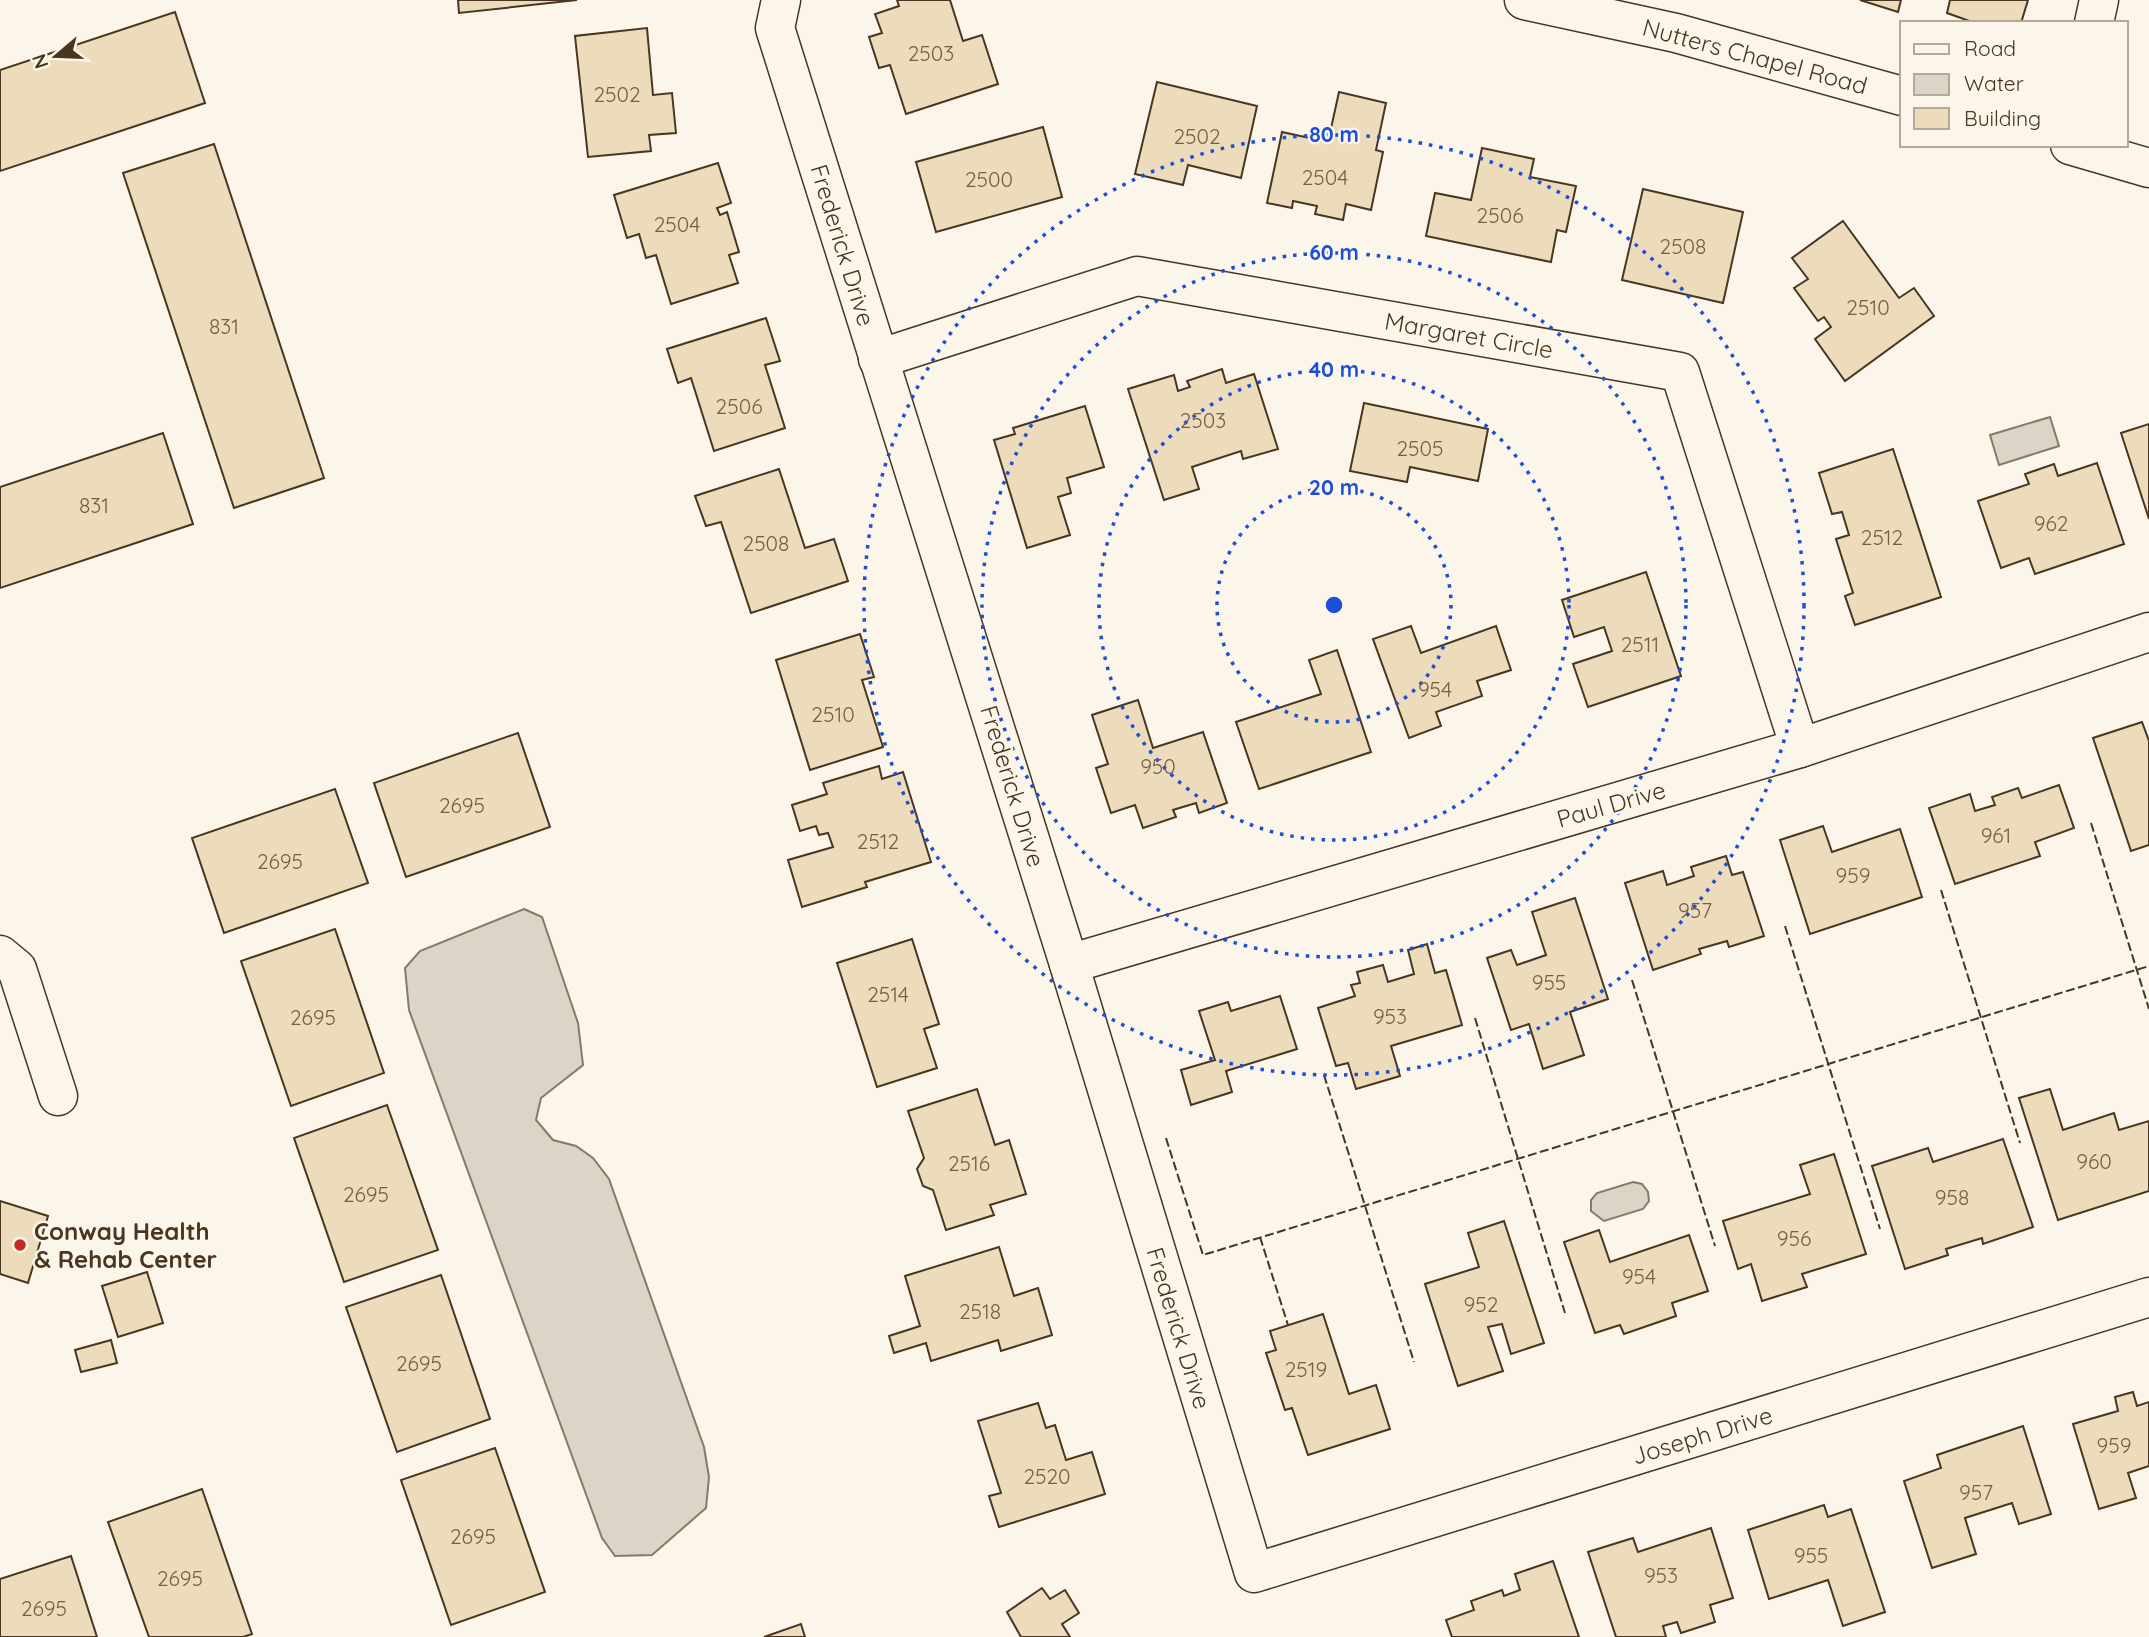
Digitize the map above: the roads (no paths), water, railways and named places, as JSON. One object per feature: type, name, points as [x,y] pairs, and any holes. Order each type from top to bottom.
[{"type":"street","name":"Frederick Drive","points":[[781,0],[775,28],[1069,964],[1254,1573]]},
{"type":"street","name":"Nutters Chapel Road","points":[[1524,0],[1676,33],[1900,95]]},
{"type":"street","points":[[2094,21],[2099,0]]},
{"type":"street","points":[[2077,147],[2149,168]]},
{"type":"street","name":"Margaret Circle","points":[[878,359],[1137,276],[1679,372],[1800,748]]},
{"type":"street","name":"Paul Drive","points":[[1069,964],[1800,748],[2149,632]]},
{"type":"street","points":[[0,955],[17,969],[58,1096]]},
{"type":"street","name":"Joseph Drive","points":[[1254,1573],[2149,1297]]},
{"type":"water","points":[[2050,417],[2059,446],[1999,465],[1990,435]]},
{"type":"water","points":[[524,909],[542,917],[578,1023],[583,1065],[541,1098],[536,1120],[553,1140],[576,1146],[593,1158],[609,1179],[704,1447],[709,1477],[706,1508],[652,1555],[615,1556],[602,1538],[409,1010],[405,968],[420,951]]},
{"type":"water","points":[[1633,1182],[1642,1184],[1648,1192],[1649,1201],[1643,1209],[1604,1221],[1591,1211],[1591,1200],[1597,1193]]},
{"type":"place","name":"Conway Health & Rehab Center","points":[[20,1245]]}]
